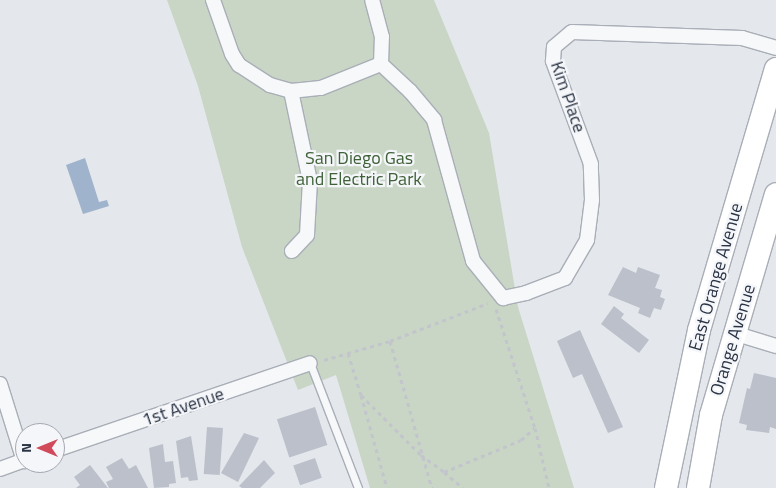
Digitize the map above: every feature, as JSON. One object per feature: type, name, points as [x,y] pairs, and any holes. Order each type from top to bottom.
[{"type":"main road","name":"East Orange Avenue","points":[[666,488],[668,468],[701,324],[776,69]]},
{"type":"main road","name":"Orange Avenue","points":[[698,488],[711,415],[737,334],[776,194]]},
{"type":"main road","points":[[701,324],[737,334]]},
{"type":"street","points":[[213,0],[239,65],[270,85],[291,91],[321,88],[381,64],[382,37],[372,0]]},
{"type":"street","name":"Kim Place","points":[[381,64],[410,91],[434,120],[468,246],[483,277],[503,298],[526,294],[565,278],[587,240],[592,200],[590,164],[553,61],[554,47],[572,32],[742,38],[776,48]]},
{"type":"street","points":[[291,91],[310,181],[307,235],[292,252]]},
{"type":"street","points":[[737,334],[776,346]]},
{"type":"street","name":"1st Avenue","points":[[65,447],[310,363]]},
{"type":"street","points":[[0,384],[15,430]]},
{"type":"street","points":[[0,469],[15,464]]},
{"type":"lane","points":[[310,363],[358,488]]},
{"type":"path","points":[[310,363],[390,341],[494,302],[535,428],[549,488]]},
{"type":"path","points":[[390,341],[421,455],[432,488]]},
{"type":"path","points":[[348,353],[387,488]]},
{"type":"path","points":[[361,395],[421,455],[463,488]]},
{"type":"path","points":[[444,472],[521,440],[535,428]]},
{"type":"green space","name":"San Diego Gas and Electric Park","points":[[167,0],[434,0],[489,133],[518,307],[574,488],[370,488],[336,375],[298,390],[242,247],[198,86]]},
{"type":"water","points":[[85,158],[99,202],[107,200],[109,206],[83,214],[66,165]]},
{"type":"building","points":[[623,267],[636,273],[638,267],[660,275],[655,288],[662,290],[660,297],[665,299],[661,310],[654,308],[650,318],[638,313],[640,308],[608,295]]},
{"type":"building","points":[[614,306],[624,314],[621,318],[649,340],[639,353],[601,324]]},
{"type":"building","points":[[580,330],[623,427],[608,433],[582,374],[573,378],[557,341]]},
{"type":"building","points":[[754,373],[776,378],[776,429],[770,427],[769,433],[746,430],[747,425],[739,423],[747,388],[750,389]]},
{"type":"building","points":[[315,407],[327,445],[289,457],[277,419]]},
{"type":"building","points":[[207,427],[223,428],[220,475],[204,474]]},
{"type":"building","points":[[244,433],[259,438],[238,482],[221,473]]},
{"type":"building","points":[[191,436],[198,480],[189,481],[188,477],[181,478],[176,441]]},
{"type":"building","points":[[163,444],[165,462],[173,461],[176,483],[169,484],[169,487],[154,488],[149,448]]},
{"type":"building","points":[[122,458],[129,469],[136,465],[148,488],[109,488],[106,482],[113,479],[106,467]]},
{"type":"building","points":[[315,458],[322,478],[300,485],[293,465]]},
{"type":"building","points":[[264,460],[275,473],[260,488],[242,488],[239,486]]},
{"type":"building","points":[[90,465],[108,488],[76,488],[80,485],[74,477]]}]
